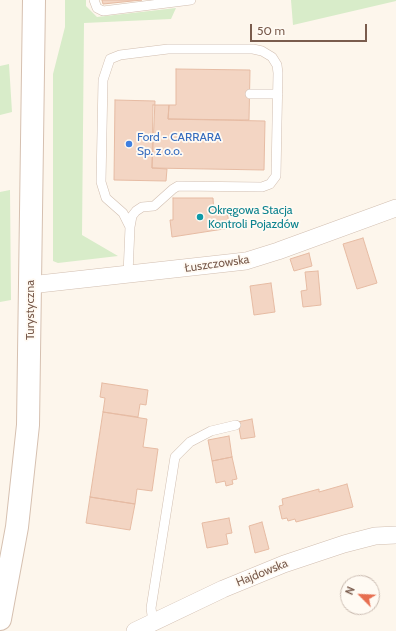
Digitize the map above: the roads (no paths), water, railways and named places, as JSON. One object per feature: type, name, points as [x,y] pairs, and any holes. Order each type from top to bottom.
[{"type":"main road","name":"Turystyczna","points":[[0,619],[17,527],[24,464],[30,376],[34,0]]},
{"type":"street","name":"Łuszczowska","points":[[30,285],[246,261],[285,249],[396,208]]},
{"type":"street","name":"Hajdowska","points":[[135,631],[223,589],[284,564],[344,544],[375,536],[396,535]]},
{"type":"lane","points":[[94,0],[97,8],[103,11],[191,0]]},
{"type":"lane","points":[[128,274],[130,227],[132,216],[136,210],[142,207],[154,206],[178,186],[262,187],[270,184],[276,176],[278,94],[277,66],[272,57],[262,51],[253,49],[168,49],[120,55],[110,59],[103,80],[101,182],[106,198],[123,213],[130,227]]},
{"type":"lane","points":[[250,94],[278,94]]},
{"type":"lane","points":[[153,622],[151,608],[176,457],[190,442],[211,431],[236,425]]},
{"type":"place","name":"Ford - CARRARA Sp. z o.o.","points":[[129,144]]},
{"type":"place","name":"Okręgowa Stacja Kontroli Pojazdów","points":[[200,217]]}]
